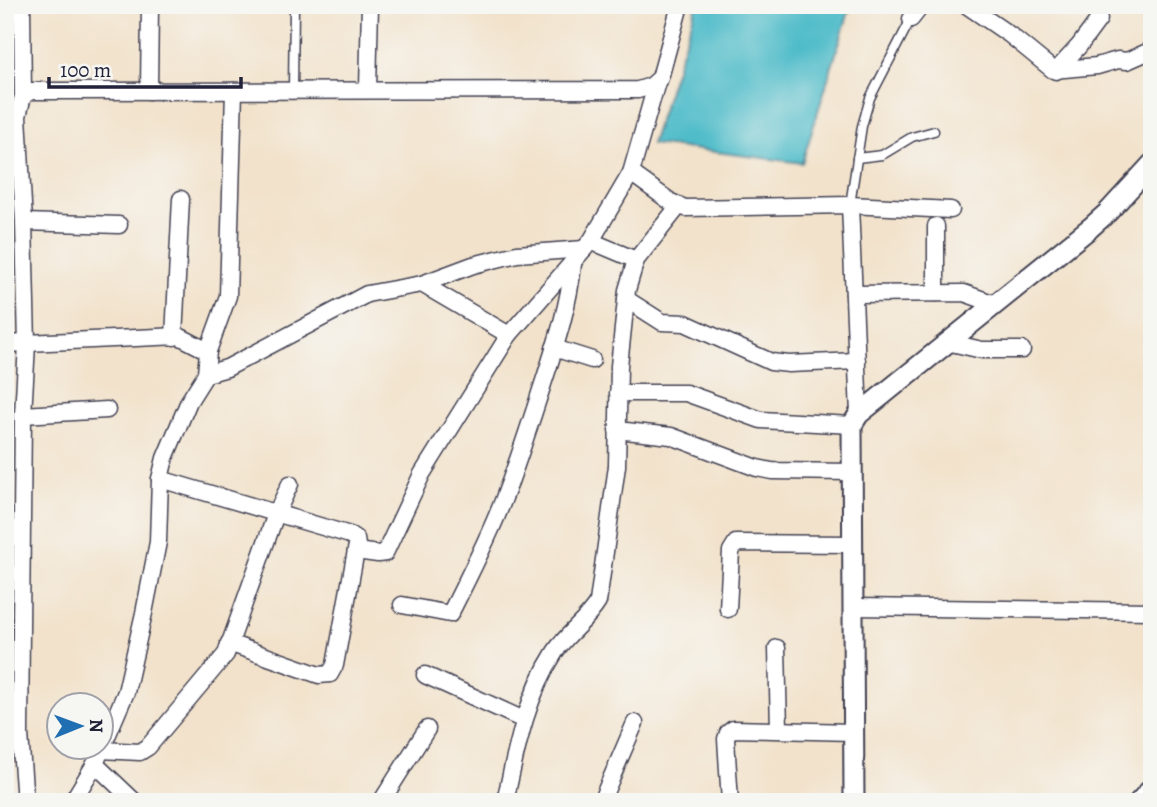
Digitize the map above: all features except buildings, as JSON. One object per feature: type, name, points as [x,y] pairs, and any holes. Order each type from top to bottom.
[{"type":"street","points":[[22,5],[23,96],[13,158],[24,222],[27,344],[12,734],[25,802]]},
{"type":"street","points":[[149,92],[150,5]]},
{"type":"street","points":[[368,90],[370,5]]},
{"type":"street","points":[[356,551],[385,553],[422,474],[509,335],[588,245],[631,173],[657,82],[663,72],[680,5]]},
{"type":"street","points":[[911,19],[922,5]]},
{"type":"street","points":[[969,6],[1010,34],[1050,69],[1056,71],[1097,66],[1118,60],[1127,61],[1152,50]]},
{"type":"street","points":[[1056,71],[1099,19]]},
{"type":"street","points":[[23,96],[41,90],[638,90],[657,82]]},
{"type":"street","points":[[116,714],[125,692],[144,613],[160,528],[160,479],[170,441],[189,401],[206,374],[208,351],[228,296],[234,91]]},
{"type":"street","points":[[618,393],[686,393],[761,420],[855,419],[1108,212],[1152,164]]},
{"type":"street","points":[[631,173],[678,207],[696,209],[850,205],[951,210]]},
{"type":"street","points":[[174,337],[181,199]]},
{"type":"street","points":[[850,205],[857,361],[852,472],[854,802]]},
{"type":"street","points":[[505,802],[524,720],[556,651],[598,603],[617,466],[618,393],[630,274],[636,260],[678,207]]},
{"type":"street","points":[[24,222],[119,225]]},
{"type":"street","points":[[936,226],[936,293]]},
{"type":"street","points":[[206,374],[227,368],[367,295],[422,284],[473,265],[517,254],[588,245],[636,260]]},
{"type":"street","points":[[402,605],[450,614],[481,552],[503,499],[554,348],[571,285],[573,264]]},
{"type":"street","points":[[422,284],[509,335]]},
{"type":"street","points":[[854,294],[964,293],[995,304]]},
{"type":"street","points":[[626,299],[662,322],[685,323],[771,362],[789,364],[857,361]]},
{"type":"street","points":[[5,344],[174,337],[185,338],[208,351]]},
{"type":"street","points":[[947,342],[982,350],[1022,350]]},
{"type":"street","points":[[554,348],[592,360]]},
{"type":"street","points":[[23,415],[107,410]]},
{"type":"street","points":[[617,430],[671,436],[772,471],[852,472]]},
{"type":"street","points":[[160,479],[354,537],[357,542],[335,665],[330,674],[319,675],[229,643]]},
{"type":"street","points":[[116,755],[140,752],[148,747],[226,654],[276,514],[290,484]]},
{"type":"street","points":[[728,609],[732,551],[737,543],[852,544]]},
{"type":"street","points":[[854,607],[1152,611]]},
{"type":"street","points":[[777,648],[779,729]]},
{"type":"street","points":[[425,675],[524,720]]},
{"type":"street","points":[[601,802],[635,723]]},
{"type":"street","points":[[381,802],[427,729]]},
{"type":"street","points":[[730,802],[726,739],[733,729],[852,732]]},
{"type":"street","points":[[72,802],[95,762]]},
{"type":"street","points":[[102,762],[135,802]]},
{"type":"street","points":[[1139,802],[1152,788]]},
{"type":"lane","points":[[293,90],[294,5]]},
{"type":"lane","points":[[850,205],[862,127],[870,98],[911,19]]},
{"type":"lane","points":[[857,158],[882,155],[912,137],[934,131]]},
{"type":"water","points":[[697,5],[851,5],[802,163],[651,144]]}]
